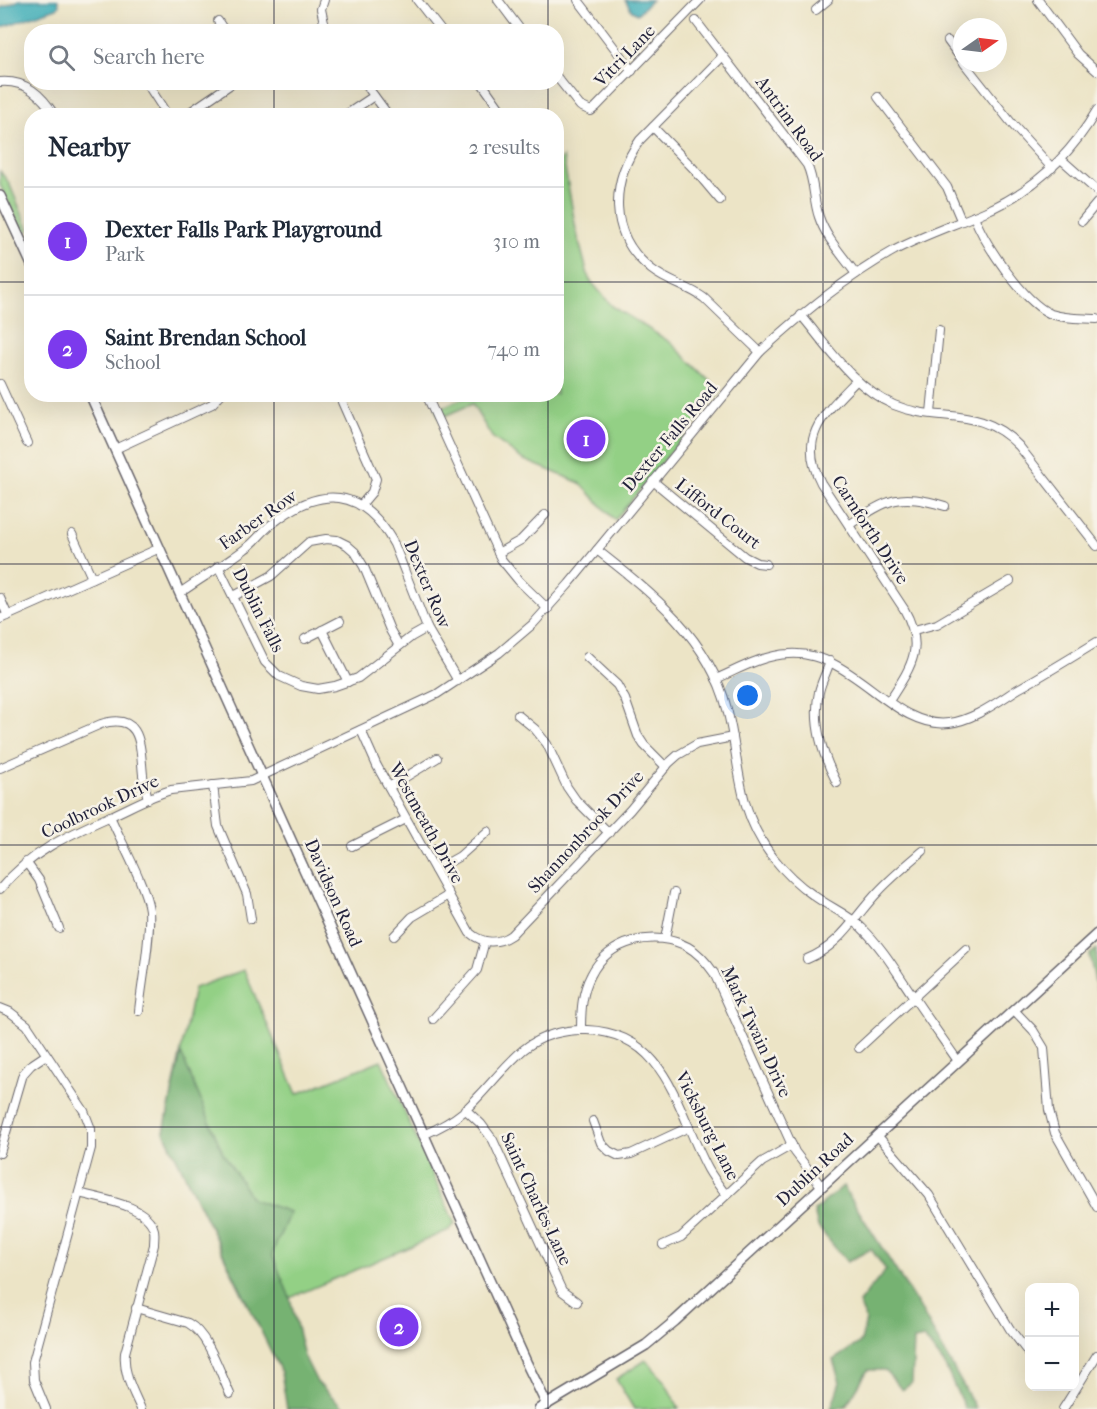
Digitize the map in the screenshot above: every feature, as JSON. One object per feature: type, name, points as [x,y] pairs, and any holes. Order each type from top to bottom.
[{"type":"main road","points":[[0,196],[24,248]]},
{"type":"main road","name":"Davidson Road","points":[[94,402],[543,1407]]},
{"type":"main road","name":"Dublin Road","points":[[543,1407],[646,1345],[675,1321],[1097,934]]},
{"type":"street","points":[[324,0],[321,9],[325,24]]},
{"type":"street","points":[[417,0],[436,24]]},
{"type":"street","points":[[498,0],[516,24]]},
{"type":"street","points":[[578,0],[632,71]]},
{"type":"street","name":"Vitri Lane","points":[[564,86],[580,106],[591,111],[700,0]]},
{"type":"street","points":[[816,9],[828,0]]},
{"type":"street","points":[[1038,0],[1078,54],[1097,71]]},
{"type":"street","name":"Antrim Road","points":[[696,21],[807,165],[814,183],[818,212],[824,229],[856,274]]},
{"type":"street","points":[[948,41],[953,48]]},
{"type":"street","points":[[723,56],[653,127],[631,153],[620,180],[618,206],[626,237],[635,252],[652,270],[695,291],[760,352]]},
{"type":"street","points":[[972,72],[1013,125],[1052,168]]},
{"type":"street","points":[[0,82],[18,83],[24,86]]},
{"type":"street","points":[[32,90],[50,108]]},
{"type":"street","points":[[151,90],[163,108]]},
{"type":"street","points":[[196,108],[222,90]]},
{"type":"street","points":[[370,90],[383,108]]},
{"type":"street","points":[[487,90],[499,108]]},
{"type":"street","points":[[356,108],[374,96]]},
{"type":"street","points":[[878,97],[947,187],[961,220]]},
{"type":"street","name":"Dexter Falls Road","points":[[261,775],[402,712],[458,681],[515,640],[548,609],[760,352],[801,315],[856,274],[897,249],[974,216],[1022,192],[1061,159],[1075,143],[1097,110]]},
{"type":"street","points":[[653,127],[720,200]]},
{"type":"street","points":[[1061,159],[1097,191]]},
{"type":"street","points":[[1082,221],[1097,203]]},
{"type":"street","points":[[974,216],[987,244],[1038,307],[1055,315],[1097,319]]},
{"type":"street","points":[[801,315],[857,380],[891,404],[904,409],[983,421],[1007,435],[1019,446],[1097,546]]},
{"type":"street","points":[[931,413],[939,330]]},
{"type":"street","name":"Carnforth Drive","points":[[857,380],[825,412],[819,422],[811,445],[812,460],[817,477],[904,609],[914,630],[916,646],[913,662],[889,701]]},
{"type":"street","points":[[0,384],[27,443]]},
{"type":"street","points":[[115,449],[214,402]]},
{"type":"street","points":[[342,402],[376,479],[372,492],[361,505]]},
{"type":"street","points":[[430,402],[498,553],[519,581],[548,609]]},
{"type":"street","name":"Lifford Court","points":[[653,482],[745,556],[757,563],[766,564]]},
{"type":"street","name":"Farber Row","points":[[180,593],[246,549],[261,537],[270,525],[309,502],[321,498],[335,498],[361,505]]},
{"type":"street","points":[[849,525],[880,504],[896,499],[915,498],[945,506]]},
{"type":"street","name":"Dexter Row","points":[[361,505],[379,520],[394,544],[427,628],[458,681]]},
{"type":"street","points":[[498,553],[521,540],[545,515]]},
{"type":"street","points":[[72,534],[92,578]]},
{"type":"street","points":[[234,596],[271,576],[309,542],[337,540],[347,544],[355,552],[364,567],[399,646]]},
{"type":"street","points":[[0,598],[4,618],[160,548]]},
{"type":"street","points":[[597,550],[661,602],[676,618],[691,636],[716,679],[726,706],[733,737],[741,794],[755,829],[771,855],[812,895],[854,921],[874,940],[958,1061]]},
{"type":"street","name":"Dublin Falls","points":[[218,566],[259,652],[279,676],[301,686],[318,689],[358,678],[399,646],[427,628]]},
{"type":"street","points":[[914,630],[953,617],[1010,581]]},
{"type":"street","points":[[304,639],[340,621]]},
{"type":"street","points":[[322,630],[348,682]]},
{"type":"street","points":[[716,679],[764,658],[787,654],[808,654],[830,662],[908,713],[927,722],[940,724],[961,722],[1097,642]]},
{"type":"street","points":[[587,657],[617,685],[625,699],[638,736],[666,766]]},
{"type":"street","points":[[830,662],[819,689],[817,714],[828,766],[837,783]]},
{"type":"street","points":[[518,715],[535,729],[547,744],[555,764],[576,800],[609,832]]},
{"type":"street","points":[[0,768],[101,724],[118,721],[129,726],[139,738],[148,799]]},
{"type":"street","name":"Westmeath Drive","points":[[361,730],[368,748],[406,819],[467,928],[475,937],[485,941]]},
{"type":"street","name":"Shannonbrook Drive","points":[[485,941],[500,941],[511,935],[678,755],[697,744],[733,737]]},
{"type":"street","points":[[389,787],[437,758]]},
{"type":"street","name":"Coolbrook Drive","points":[[0,889],[26,862],[50,845],[148,799],[171,790],[251,781],[261,775]]},
{"type":"street","points":[[213,785],[218,826],[247,894],[251,919]]},
{"type":"street","points":[[110,816],[148,908],[139,1011]]},
{"type":"street","points":[[352,846],[406,819]]},
{"type":"street","points":[[435,870],[460,856],[488,831]]},
{"type":"street","points":[[807,959],[827,949],[880,889],[923,851]]},
{"type":"street","points":[[26,862],[39,880],[59,928]]},
{"type":"street","points":[[665,939],[674,893]]},
{"type":"street","points":[[394,936],[412,917],[449,895]]},
{"type":"street","name":"Mark Twain Drive","points":[[581,1030],[581,1010],[585,989],[591,974],[613,950],[634,940],[651,938],[665,939],[690,948],[714,973],[800,1161],[822,1186]]},
{"type":"street","points":[[433,1019],[477,970],[485,941]]},
{"type":"street","points":[[859,1048],[966,949]]},
{"type":"street","points":[[0,1008],[10,1012],[27,1026],[84,1111],[91,1129],[91,1148],[33,1362],[34,1380],[46,1409]]},
{"type":"street","points":[[1014,1010],[1033,1030],[1044,1048],[1049,1110],[1055,1133],[1097,1207]]},
{"type":"street","name":"Vicksburg Lane","points":[[423,1135],[444,1126],[465,1109],[524,1050],[535,1042],[562,1032],[581,1030],[604,1032],[627,1039],[650,1056],[662,1070],[708,1168],[726,1195]]},
{"type":"street","points":[[0,1153],[23,1074],[31,1065],[46,1055]]},
{"type":"street","name":"Saint Charles Lane","points":[[465,1109],[493,1140],[562,1291],[577,1302]]},
{"type":"street","points":[[593,1121],[601,1143],[609,1151],[619,1156],[631,1154],[689,1127]]},
{"type":"street","points":[[877,1135],[929,1195],[1010,1329],[1025,1350]]},
{"type":"street","points":[[663,1245],[681,1237],[762,1162],[792,1145]]},
{"type":"street","points":[[79,1193],[133,1208],[147,1216],[154,1229],[154,1245],[136,1308],[124,1365],[141,1409]]},
{"type":"street","points":[[136,1308],[188,1323],[200,1331],[230,1394]]},
{"type":"street","points":[[1079,1381],[1097,1355]]},
{"type":"street","points":[[1063,1409],[1073,1391]]},
{"type":"green space","points":[[564,163],[576,230],[589,279],[612,306],[670,342],[721,391],[615,520],[580,483],[522,459],[492,437],[472,404],[440,418],[436,410],[454,402],[564,402]]},
{"type":"green space","points":[[0,171],[9,183],[24,218],[24,232],[23,232],[0,185]]},
{"type":"green space","points":[[1097,949],[1097,990],[1089,955]]},
{"type":"green space","points":[[244,970],[297,1094],[381,1060],[455,1224],[449,1230],[252,1314],[164,1132],[194,988]]},
{"type":"green space","points":[[181,1053],[223,1153],[252,1199],[290,1212],[272,1254],[290,1298],[304,1356],[317,1382],[345,1409],[287,1409],[281,1372],[164,1132]]},
{"type":"green space","points":[[843,1186],[921,1310],[976,1409],[965,1409],[944,1364],[924,1338],[914,1340],[912,1383],[902,1390],[885,1370],[868,1370],[846,1406],[831,1409],[840,1382],[833,1360],[861,1342],[866,1320],[859,1303],[886,1270],[871,1249],[847,1262],[818,1227],[814,1211]]},
{"type":"green space","points":[[646,1360],[665,1382],[679,1409],[634,1409],[616,1379]]},
{"type":"water","points":[[20,0],[58,0],[59,5],[57,8],[0,28],[0,8]]},
{"type":"water","points":[[625,0],[652,0],[637,14],[632,11]]},
{"type":"place","name":"Dexter Falls Park Playground","points":[[586,439]]},
{"type":"place","name":"Saint Brendan School","points":[[399,1327]]}]
